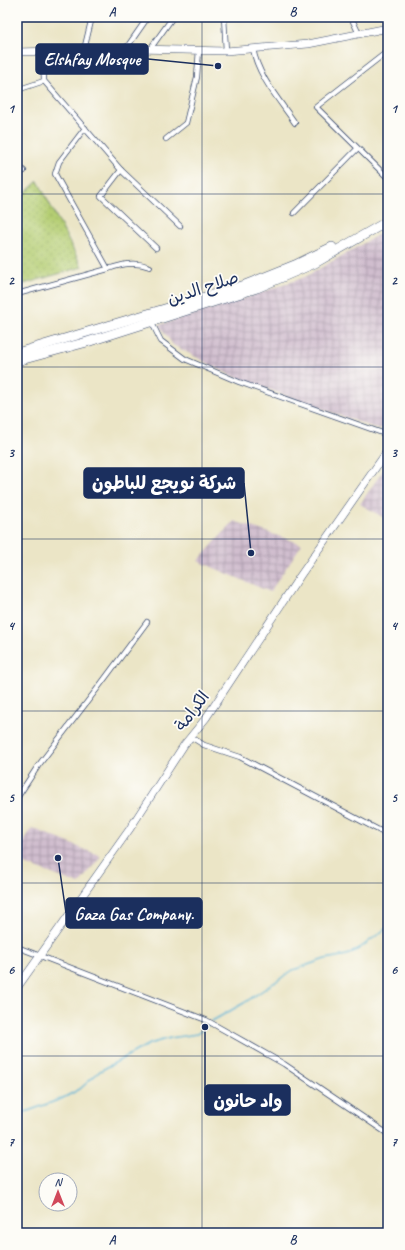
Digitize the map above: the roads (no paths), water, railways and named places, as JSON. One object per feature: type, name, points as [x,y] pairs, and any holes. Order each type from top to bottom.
[{"type":"highway","name":"صلاح الدين","points":[[17,353],[245,285],[295,265],[337,244],[388,214]]},
{"type":"highway","name":"صلاح الدين","points":[[17,362],[87,342],[256,288],[314,263],[388,221]]},
{"type":"main road","points":[[17,52],[150,49],[226,51],[308,44],[388,28]]},
{"type":"main road","name":"الكرامة","points":[[17,988],[125,836],[191,737],[216,704],[300,576],[388,450]]},
{"type":"street","points":[[84,50],[92,17]]},
{"type":"street","points":[[125,50],[148,17]]},
{"type":"street","points":[[150,49],[173,17]]},
{"type":"street","points":[[224,17],[226,51]]},
{"type":"street","points":[[351,17],[359,34]]},
{"type":"street","points":[[253,48],[255,59],[260,69],[295,123]]},
{"type":"street","points":[[166,139],[186,124],[197,77],[198,50]]},
{"type":"street","points":[[388,51],[316,107],[388,178]]},
{"type":"street","points":[[43,52],[44,81],[121,170],[180,226]]},
{"type":"street","points":[[17,90],[44,81]]},
{"type":"street","points":[[85,128],[59,162],[55,174],[108,268]]},
{"type":"street","points":[[294,213],[358,150]]},
{"type":"street","points":[[17,165],[24,171]]},
{"type":"street","points":[[121,170],[101,196],[156,248]]},
{"type":"street","points":[[17,294],[126,264],[140,263],[150,267]]},
{"type":"street","points":[[151,322],[161,341],[185,359],[239,382],[388,435]]},
{"type":"street","points":[[17,798],[38,766],[146,622]]},
{"type":"street","points":[[191,737],[204,745],[240,757],[388,835]]},
{"type":"street","points":[[17,947],[206,1020],[284,1064],[388,1134]]},
{"type":"waterway","points":[[212,1021],[244,1003],[293,970],[325,959],[347,955],[360,948],[388,927]]},
{"type":"waterway","points":[[17,1115],[61,1099],[80,1089],[100,1071],[149,1044],[170,1038],[197,1034],[209,1024]]},
{"type":"place","name":"Elshfay Mosque","points":[[218,66]]},
{"type":"place","name":"شركة نويجع للباطون","points":[[251,553]]},
{"type":"place","name":"Gaza Gas Company.","points":[[58,858]]},
{"type":"place","name":"واد حانون","points":[[205,1027]]}]
